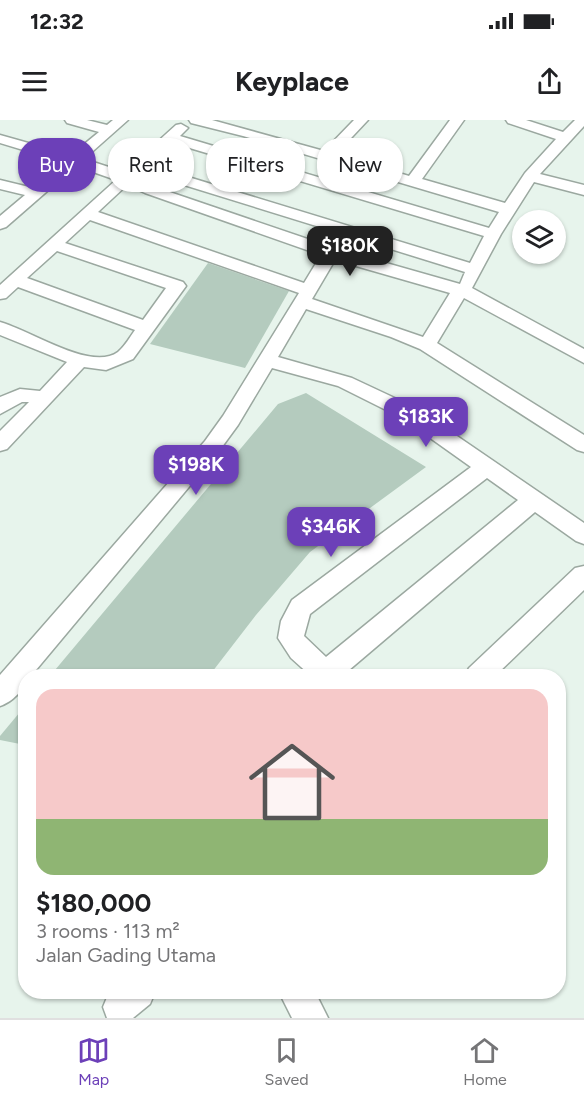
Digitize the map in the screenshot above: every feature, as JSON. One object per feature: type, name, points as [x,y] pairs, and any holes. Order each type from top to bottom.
[{"type":"street","points":[[72,120],[109,130]]},
{"type":"street","points":[[96,141],[121,120]]},
{"type":"street","points":[[170,138],[189,120]]},
{"type":"street","points":[[196,120],[317,153]]},
{"type":"street","points":[[248,133],[261,120]]},
{"type":"street","points":[[344,138],[361,120]]},
{"type":"street","points":[[413,181],[457,120]]},
{"type":"street","points":[[513,120],[576,129]]},
{"type":"street","points":[[558,120],[576,129]]},
{"type":"street","points":[[426,345],[467,285],[507,209],[530,176],[576,129]]},
{"type":"street","points":[[0,139],[18,144]]},
{"type":"street","points":[[194,145],[317,182]]},
{"type":"street","points":[[530,176],[584,190]]},
{"type":"street","points":[[403,178],[507,209]]},
{"type":"street","points":[[0,184],[36,193]]},
{"type":"street","points":[[194,184],[475,270]]},
{"type":"street","points":[[0,294],[110,192]]},
{"type":"street","points":[[156,192],[331,253],[463,291],[584,357]]},
{"type":"street","points":[[298,216],[324,192]]},
{"type":"street","points":[[350,192],[493,234]]},
{"type":"street","points":[[0,224],[36,193]]},
{"type":"street","points":[[86,213],[202,254],[426,345],[584,445]]},
{"type":"street","points":[[52,244],[177,286]]},
{"type":"street","points":[[21,669],[212,446],[231,420],[331,253]]},
{"type":"street","points":[[0,328],[80,360],[101,364],[114,362],[126,355],[202,254]]},
{"type":"street","points":[[15,280],[145,327]]},
{"type":"street","points":[[0,444],[80,360]]},
{"type":"street","points":[[267,360],[314,372],[375,395],[409,413],[584,535]]},
{"type":"street","points":[[0,407],[17,395],[27,394],[44,398]]},
{"type":"street","points":[[321,669],[291,638],[294,621],[301,607],[486,466]]},
{"type":"street","points":[[334,669],[534,500]]},
{"type":"street","points":[[485,669],[584,575]]},
{"type":"street","points":[[0,694],[18,673]]},
{"type":"street","points":[[300,999],[311,1018]]},
{"type":"green space","points":[[208,263],[289,291],[245,368],[150,344]]},
{"type":"green space","points":[[306,393],[426,467],[310,552],[256,615],[214,669],[56,669],[278,404]]},
{"type":"green space","points":[[18,714],[18,744],[0,740],[0,736]]}]
